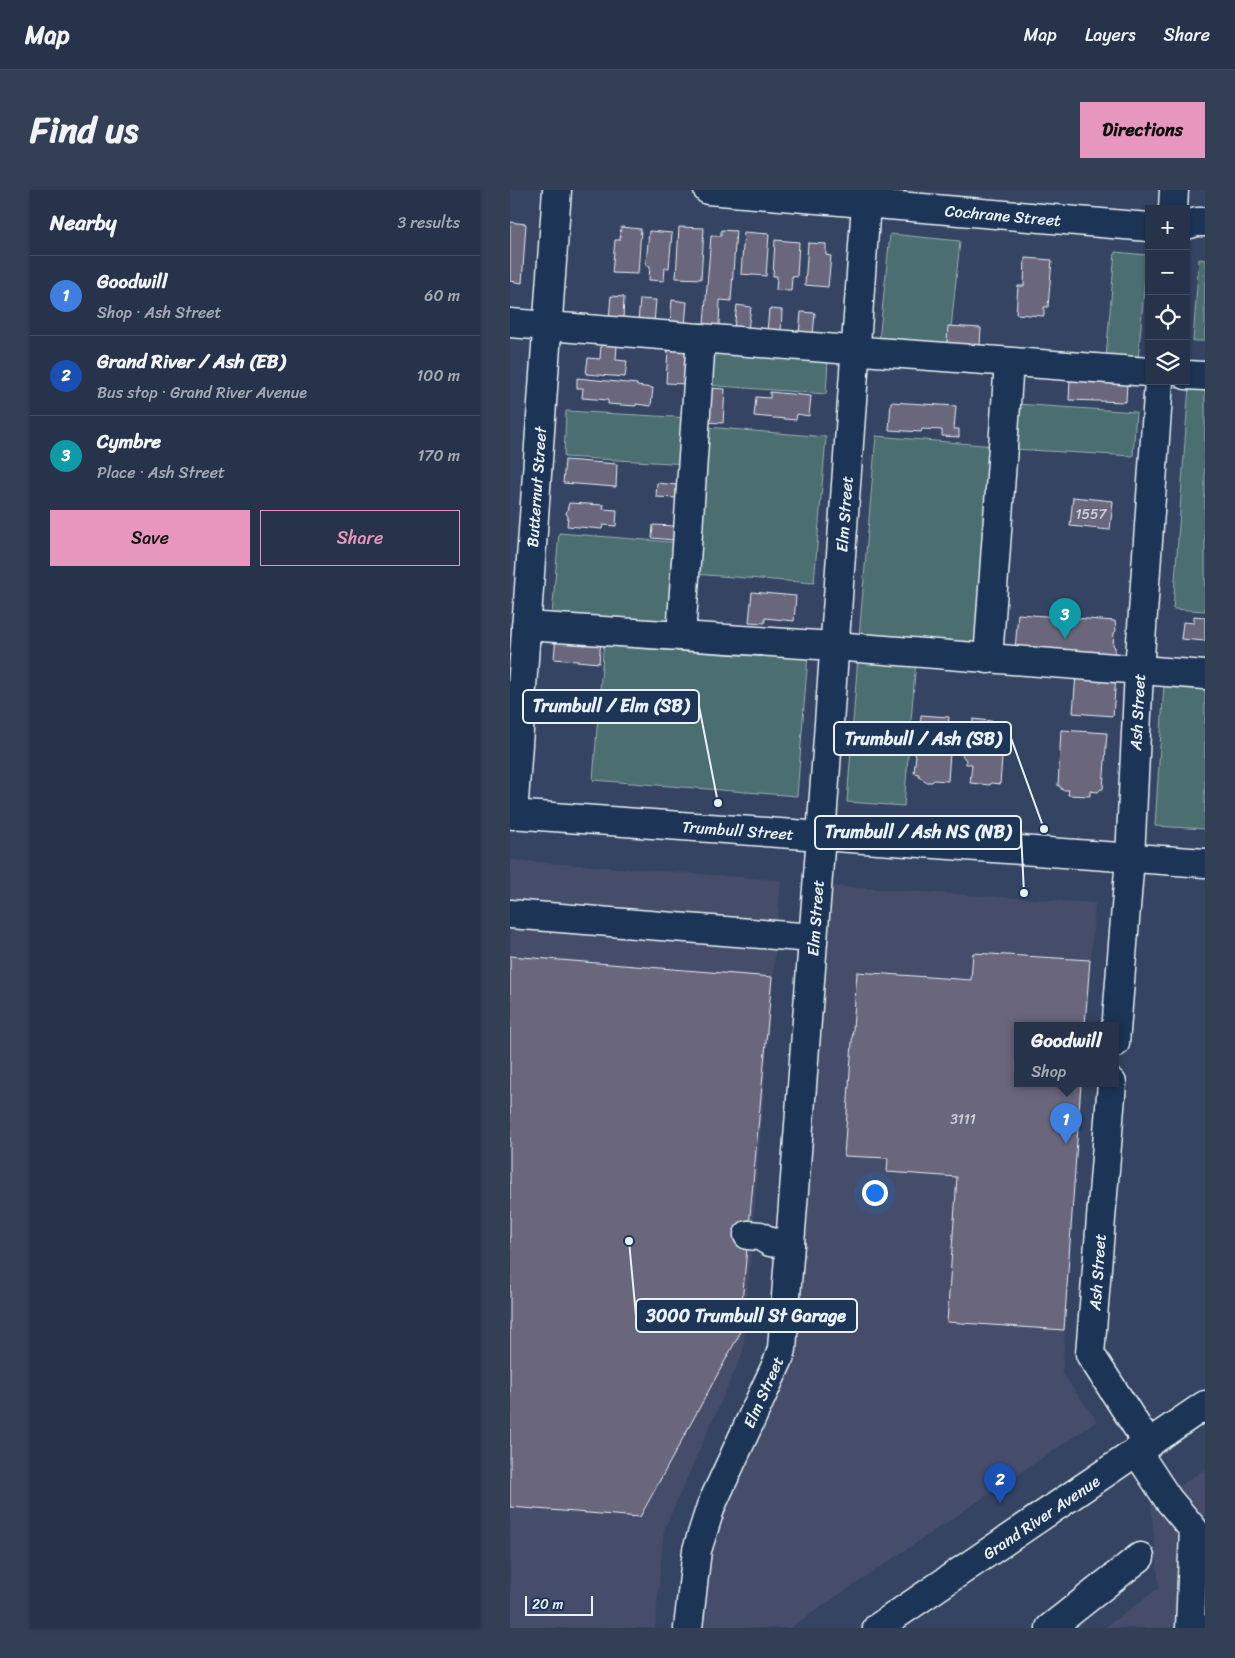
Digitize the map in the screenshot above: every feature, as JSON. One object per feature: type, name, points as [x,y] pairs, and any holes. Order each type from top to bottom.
[{"type":"street","name":"Butternut Street","points":[[511,814],[521,608],[547,326],[557,190]]},
{"type":"street","name":"Cochrane Street","points":[[708,190],[866,197],[1145,227]]},
{"type":"street","points":[[1173,205],[1174,190]]},
{"type":"street","name":"Elm Street","points":[[688,1628],[696,1550],[711,1506],[782,1349],[764,1242],[813,938],[866,197]]},
{"type":"street","points":[[1190,224],[1205,222]]},
{"type":"street","points":[[510,323],[855,351],[1145,372]]},
{"type":"street","points":[[681,636],[701,338]]},
{"type":"street","points":[[988,658],[1009,362]]},
{"type":"street","points":[[1190,375],[1205,376]]},
{"type":"street","name":"Ash Street","points":[[1117,1022],[1130,858],[1139,671],[1160,385]]},
{"type":"street","points":[[521,608],[681,636],[1205,675]]},
{"type":"street","name":"Trumbull Street","points":[[511,814],[1205,863]]},
{"type":"street","points":[[510,914],[813,938]]},
{"type":"street","name":"Ash Street","points":[[1112,1087],[1090,1354],[1168,1499],[1194,1530],[1190,1628],[1199,1628]]},
{"type":"street","name":"Grand River Avenue","points":[[882,1627],[1205,1405]]},
{"type":"street","points":[[1050,1628],[1140,1557]]},
{"type":"shaded area","points":[[510,860],[781,880],[743,1352],[664,1530],[655,1628],[510,1628]]},
{"type":"shaded area","points":[[830,886],[1095,903],[1086,1022],[1014,1022],[1014,1087],[1082,1087],[1062,1373],[1097,1421],[790,1628],[704,1628],[709,1547],[713,1533],[795,1358]]},
{"type":"shaded area","points":[[1205,1469],[1205,1628],[1104,1628],[1159,1588],[1151,1505]]},
{"type":"green space","points":[[890,234],[960,241],[949,348],[879,341]]},
{"type":"green space","points":[[1115,252],[1145,255],[1145,278],[1138,360],[1106,358]]},
{"type":"green space","points":[[1199,259],[1205,260],[1205,341],[1193,341]]},
{"type":"green space","points":[[708,351],[828,360],[826,394],[706,385]]},
{"type":"green space","points":[[1189,385],[1205,386],[1205,611],[1173,609]]},
{"type":"green space","points":[[1015,404],[1136,412],[1133,456],[1012,449]]},
{"type":"green space","points":[[566,411],[691,418],[688,464],[564,457]]},
{"type":"green space","points":[[706,427],[826,437],[814,583],[693,574]]},
{"type":"green space","points":[[876,436],[995,446],[978,647],[859,637]]},
{"type":"green space","points":[[559,533],[683,543],[676,625],[552,615]]},
{"type":"green space","points":[[604,640],[808,655],[797,796],[593,780]]},
{"type":"green space","points":[[858,656],[916,660],[904,806],[847,802]]},
{"type":"green space","points":[[1164,684],[1205,686],[1205,829],[1155,826]]},
{"type":"building","points":[[510,222],[526,224],[522,283],[510,281]]},
{"type":"building","points":[[621,227],[641,229],[638,274],[612,273],[615,240],[620,240]]},
{"type":"building","points":[[679,227],[704,228],[701,279],[676,278]]},
{"type":"building","points":[[721,230],[736,231],[731,301],[720,300],[719,325],[704,324],[711,236],[721,236]]},
{"type":"building","points":[[649,231],[672,233],[669,268],[665,268],[664,281],[649,280],[650,266],[646,265]]},
{"type":"building","points":[[744,232],[769,234],[766,276],[741,274]]},
{"type":"building","points":[[775,240],[799,242],[797,277],[792,276],[791,291],[776,290],[777,276],[773,276]]},
{"type":"building","points":[[808,243],[826,244],[826,255],[831,256],[828,287],[805,285]]},
{"type":"building","points":[[1025,258],[1052,260],[1048,307],[1044,307],[1044,316],[1016,314],[1018,286],[1024,286]]},
{"type":"building","points":[[611,296],[624,297],[623,320],[609,318]]},
{"type":"building","points":[[640,299],[656,300],[654,323],[638,322]]},
{"type":"building","points":[[672,300],[687,302],[685,326],[670,324]]},
{"type":"building","points":[[737,305],[751,307],[748,330],[734,329]]},
{"type":"building","points":[[769,309],[782,310],[781,333],[767,332]]},
{"type":"building","points":[[801,312],[815,313],[813,335],[799,334]]},
{"type":"building","points":[[948,326],[981,328],[980,345],[947,343]]},
{"type":"building","points":[[601,344],[617,345],[616,360],[627,361],[625,377],[586,374],[588,358],[600,359]]},
{"type":"building","points":[[668,348],[688,350],[685,384],[666,383]]},
{"type":"building","points":[[577,378],[637,384],[637,386],[653,388],[651,406],[608,404],[608,400],[582,398],[583,388],[577,388]]},
{"type":"building","points":[[1070,379],[1127,382],[1126,402],[1069,400]]},
{"type":"building","points":[[707,388],[725,389],[723,423],[705,422]]},
{"type":"building","points":[[770,392],[811,396],[809,416],[797,414],[796,420],[754,416],[756,397],[770,398]]},
{"type":"building","points":[[891,402],[956,406],[954,429],[959,429],[959,437],[942,436],[942,430],[922,429],[921,432],[889,430]]},
{"type":"building","points":[[565,460],[617,464],[616,487],[563,483]]},
{"type":"building","points":[[657,483],[677,485],[676,498],[656,497]]},
{"type":"building","points":[[1073,497],[1113,501],[1110,530],[1070,526]]},
{"type":"building","points":[[569,503],[604,505],[603,509],[617,510],[616,526],[603,525],[602,529],[567,526],[568,516],[566,514]]},
{"type":"building","points":[[653,525],[674,526],[673,540],[652,538]]},
{"type":"building","points":[[752,592],[796,596],[794,621],[765,618],[765,623],[749,622]]},
{"type":"building","points":[[1018,614],[1115,621],[1116,631],[1114,633],[1113,645],[1115,647],[1115,654],[1015,650]]},
{"type":"building","points":[[1194,616],[1205,617],[1205,641],[1181,639],[1183,622],[1194,623]]},
{"type":"building","points":[[556,635],[601,639],[599,663],[554,659]]},
{"type":"building","points":[[1076,674],[1116,676],[1113,716],[1073,713]]},
{"type":"building","points":[[921,715],[949,717],[947,739],[951,739],[948,781],[934,780],[932,782],[925,782],[919,777],[919,774],[914,773],[916,755],[911,751],[911,744],[916,741],[917,736],[920,737]]},
{"type":"building","points":[[973,719],[999,722],[996,745],[1003,746],[1000,784],[970,783],[972,764],[966,764],[966,760],[962,755],[963,749],[968,745],[968,741],[971,741]]},
{"type":"building","points":[[1061,730],[1107,733],[1103,789],[1098,792],[1090,791],[1090,796],[1068,795],[1069,790],[1062,790],[1058,786]]},
{"type":"building","points":[[973,953],[1090,960],[1085,1022],[1014,1022],[1014,1087],[1081,1087],[1064,1330],[947,1322],[957,1177],[887,1172],[888,1158],[844,1156],[857,972],[971,980]]},
{"type":"building","points":[[510,956],[772,977],[739,1335],[640,1517],[510,1507]]},
{"type":"place","name":"Cymbre","points":[[1065,639]]},
{"type":"place","name":"Trumbull / Elm (SB)","points":[[718,803]]},
{"type":"place","name":"Trumbull / Ash (SB)","points":[[1044,829]]},
{"type":"place","name":"Trumbull / Ash NS (NB)","points":[[1024,893]]},
{"type":"place","name":"Goodwill","points":[[1066,1144]]},
{"type":"place","name":"3000 Trumbull St Garage","points":[[629,1241]]},
{"type":"place","name":"Grand River / Ash (EB)","points":[[1000,1504]]}]
